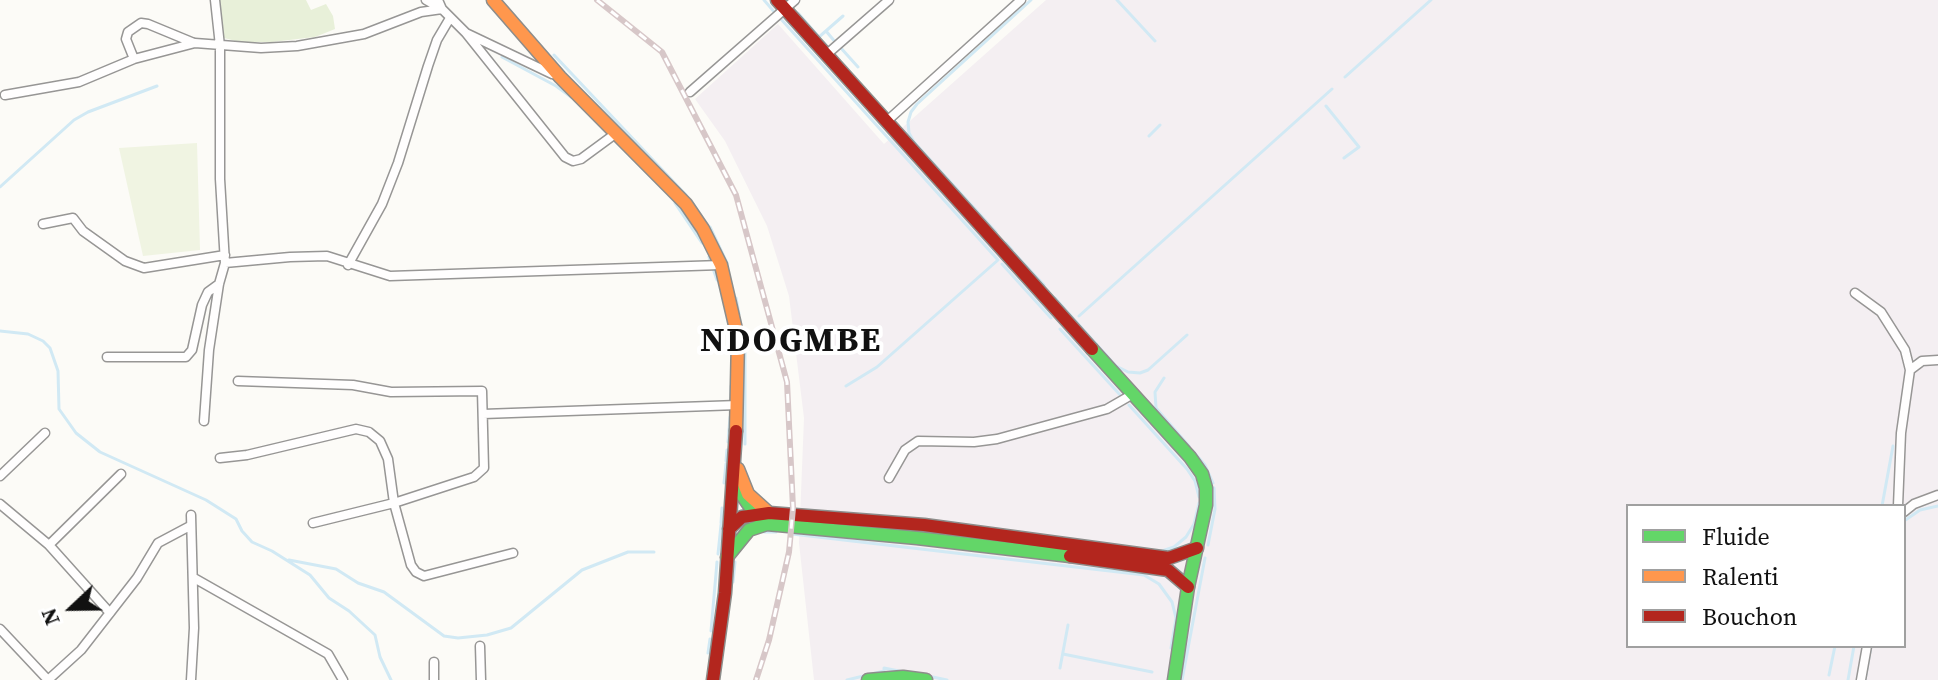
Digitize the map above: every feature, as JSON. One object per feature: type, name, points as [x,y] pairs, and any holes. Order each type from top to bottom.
[{"type":"main road","points":[[493,0],[560,77],[686,204],[721,265],[738,338],[738,405],[734,481],[713,680]]},
{"type":"main road","points":[[786,3],[826,55],[1190,457],[1202,474],[1206,505],[1188,587],[1174,680]]},
{"type":"main road","points":[[735,458],[748,494],[768,518]]},
{"type":"main road","points":[[734,481],[755,514]]},
{"type":"main road","points":[[729,529],[738,520],[755,514],[917,538],[1150,566],[1168,570],[1188,587]]},
{"type":"main road","points":[[727,558],[749,530],[768,518],[924,525],[1169,558],[1197,548]]},
{"type":"main road","points":[[868,680],[903,677],[926,680]]},
{"type":"street","points":[[204,421],[209,350],[225,259],[220,179],[220,46],[215,0]]},
{"type":"street","points":[[426,0],[442,9]]},
{"type":"street","points":[[438,0],[442,9],[466,33],[565,157],[573,161],[581,159],[615,134]]},
{"type":"street","points":[[826,55],[889,0]]},
{"type":"street","points":[[887,121],[1021,0]]},
{"type":"street","points":[[690,92],[786,3]]},
{"type":"street","points":[[134,59],[126,39],[128,32],[141,23],[195,43],[261,48],[297,46],[364,34],[421,12],[442,9]]},
{"type":"street","points":[[348,265],[382,204],[437,40],[450,18]]},
{"type":"street","points":[[466,33],[560,77]]},
{"type":"street","points":[[5,95],[79,82],[134,59],[195,43]]},
{"type":"street","points":[[43,224],[73,218],[83,231],[125,261],[144,268],[225,259],[327,256],[390,276],[721,265]]},
{"type":"street","points":[[107,357],[186,357],[192,350],[202,305],[208,292],[219,284]]},
{"type":"street","points":[[1855,293],[1881,312],[1905,350],[1910,370],[1901,433],[1898,504]]},
{"type":"street","points":[[1910,370],[1922,361],[1938,360]]},
{"type":"street","points":[[238,381],[353,385],[391,392],[482,391],[484,468],[474,477],[394,503],[313,523]]},
{"type":"street","points":[[889,478],[905,450],[918,441],[974,442],[997,439],[1107,409],[1133,394]]},
{"type":"street","points":[[483,414],[738,405]]},
{"type":"street","points":[[220,458],[247,455],[356,429],[369,432],[380,441],[388,459],[394,503],[411,565],[416,572],[424,576],[513,553]]},
{"type":"street","points":[[0,476],[45,433]]},
{"type":"street","points":[[49,545],[121,474]]},
{"type":"street","points":[[1906,510],[1938,495]]},
{"type":"street","points":[[0,504],[49,545],[110,613]]},
{"type":"street","points":[[191,515],[194,578],[191,680]]},
{"type":"street","points":[[0,629],[48,680],[81,650],[137,578],[158,543],[190,526]]},
{"type":"street","points":[[194,578],[328,654],[343,680]]},
{"type":"street","points":[[480,646],[481,680]]},
{"type":"street","points":[[1861,680],[1867,648]]},
{"type":"street","points":[[434,662],[434,680]]},
{"type":"shaded area","points":[[1046,0],[1938,0],[1938,680],[814,680],[799,543],[804,418],[789,296],[767,226],[725,141],[695,99],[778,24],[884,144]]},
{"type":"green space","points":[[220,0],[306,0],[311,10],[326,4],[333,16],[335,29],[315,37],[272,42],[240,42],[220,37]]},
{"type":"green space","points":[[197,143],[200,250],[143,256],[119,148]]},
{"type":"waterway","points":[[764,0],[776,14]]},
{"type":"waterway","points":[[996,232],[914,142],[908,122],[917,104],[1031,0]]},
{"type":"waterway","points":[[1117,0],[1155,41]]},
{"type":"waterway","points":[[1345,77],[1431,0]]},
{"type":"waterway","points":[[798,13],[819,37],[843,16]]},
{"type":"waterway","points":[[780,18],[998,260],[877,367],[846,386]]},
{"type":"waterway","points":[[826,31],[836,43]]},
{"type":"waterway","points":[[840,47],[858,67]]},
{"type":"waterway","points":[[554,55],[686,195]]},
{"type":"waterway","points":[[502,57],[571,97]]},
{"type":"waterway","points":[[0,187],[74,120],[157,86]]},
{"type":"waterway","points":[[1079,316],[1332,89]]},
{"type":"waterway","points":[[1326,106],[1359,147],[1344,158]]},
{"type":"waterway","points":[[1149,136],[1160,125]]},
{"type":"waterway","points":[[675,203],[702,243]]},
{"type":"waterway","points":[[710,227],[727,263]]},
{"type":"waterway","points":[[1006,243],[1012,250]]},
{"type":"waterway","points":[[1014,253],[1044,285]]},
{"type":"waterway","points":[[709,257],[717,280]]},
{"type":"waterway","points":[[1002,264],[1051,318]]},
{"type":"waterway","points":[[736,298],[739,314]]},
{"type":"waterway","points":[[1055,298],[1116,366],[1128,372],[1148,370],[1187,335]]},
{"type":"waterway","points":[[1060,329],[1122,397]]},
{"type":"waterway","points":[[0,331],[28,334],[50,348],[58,371],[59,409],[76,433],[100,452],[206,500],[236,519],[252,542],[310,575],[329,598],[349,611],[375,635],[380,657],[391,680]]},
{"type":"waterway","points":[[745,345],[745,444]]},
{"type":"waterway","points":[[1164,378],[1155,392],[1156,408],[1189,446]]},
{"type":"waterway","points":[[731,386],[731,398]]},
{"type":"waterway","points":[[1129,405],[1187,469],[1195,481],[1199,497]]},
{"type":"waterway","points":[[728,442],[730,417]]},
{"type":"waterway","points":[[1882,504],[1893,446]]},
{"type":"waterway","points":[[726,461],[727,450]]},
{"type":"waterway","points":[[1192,450],[1205,465],[1213,483]]},
{"type":"waterway","points":[[724,483],[726,464]]},
{"type":"waterway","points":[[1208,545],[1215,509],[1214,488]]},
{"type":"waterway","points":[[1159,552],[1174,547],[1186,537],[1194,524],[1199,503]]},
{"type":"waterway","points":[[1906,520],[1920,510],[1938,506]]},
{"type":"waterway","points":[[721,523],[722,508]]},
{"type":"waterway","points":[[718,554],[721,525]]},
{"type":"waterway","points":[[764,532],[776,532]]},
{"type":"waterway","points":[[792,534],[1144,575],[1159,584],[1172,602],[1176,618],[1171,648]]},
{"type":"waterway","points":[[289,560],[336,569],[358,583],[384,592],[444,636],[458,638],[487,635],[511,628],[582,570],[628,552],[654,552]]},
{"type":"waterway","points":[[1182,680],[1205,558]]},
{"type":"waterway","points":[[711,631],[717,562]]},
{"type":"waterway","points":[[733,582],[735,562]]},
{"type":"waterway","points":[[1060,668],[1068,625]]},
{"type":"waterway","points":[[708,653],[710,639]]},
{"type":"waterway","points":[[1829,675],[1835,648]]},
{"type":"waterway","points":[[1848,680],[1854,648]]},
{"type":"waterway","points":[[1865,680],[1871,648]]},
{"type":"waterway","points":[[1063,654],[1152,672]]},
{"type":"waterway","points":[[847,680],[884,671],[884,668],[904,672]]},
{"type":"waterway","points":[[928,676],[947,680]]},
{"type":"railway","points":[[597,0],[662,52],[736,195],[787,382],[793,508],[789,552],[769,640],[756,680]]},
{"type":"traffic: fast","points":[[1092,349],[1190,457],[1202,474],[1206,488],[1206,505],[1188,587],[1174,680]]},
{"type":"traffic: fast","points":[[738,489],[755,514],[767,524],[1070,556]]},
{"type":"traffic: fast","points":[[727,557],[749,530],[767,524]]},
{"type":"traffic: fast","points":[[868,680],[903,677],[926,680]]},
{"type":"traffic: slow","points":[[493,0],[560,77],[686,204],[703,229],[721,265],[738,338],[736,431]]},
{"type":"traffic: slow","points":[[738,469],[748,494],[769,513]]},
{"type":"traffic: jam","points":[[777,0],[1092,349]]},
{"type":"traffic: jam","points":[[713,680],[725,593],[736,431]]},
{"type":"traffic: jam","points":[[729,529],[742,517],[769,513],[924,525],[1169,558],[1197,548]]},
{"type":"traffic: jam","points":[[1070,556],[1168,570],[1188,587]]},
{"type":"district","name":"NDOGMBE","points":[[791,342]]}]
